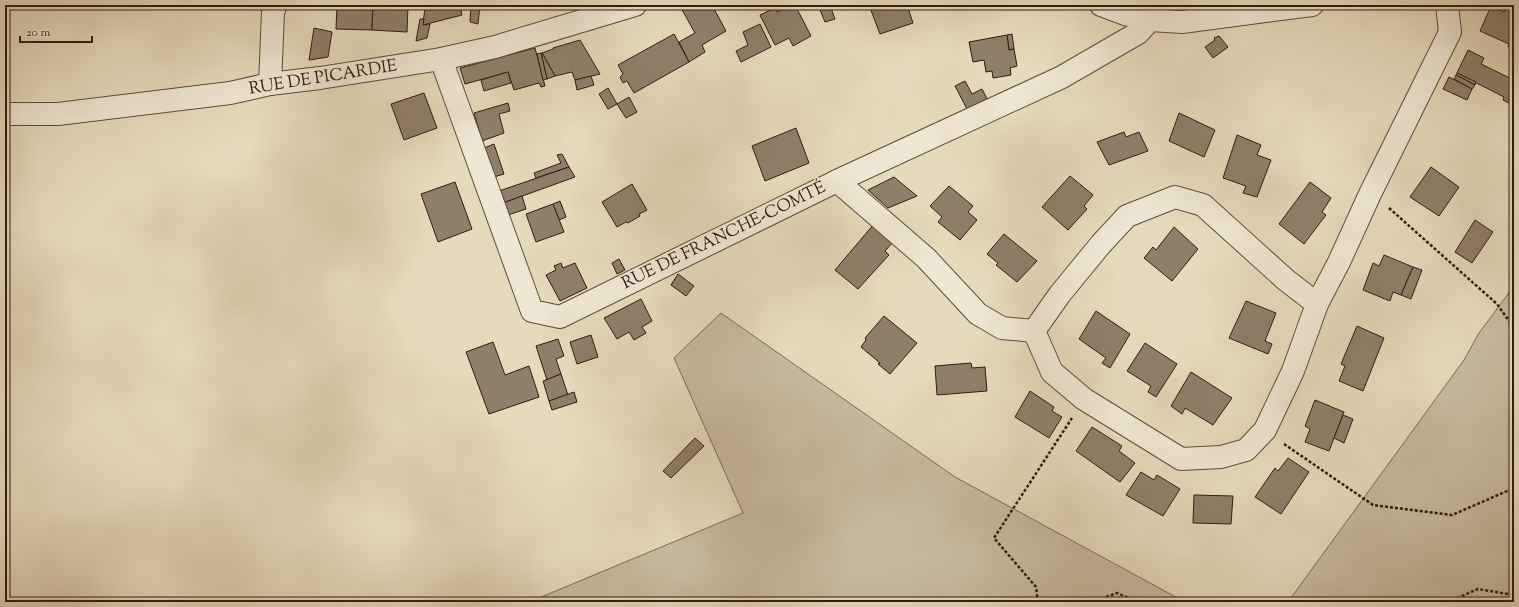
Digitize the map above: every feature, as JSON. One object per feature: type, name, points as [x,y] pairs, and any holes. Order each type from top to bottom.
[{"type":"street","points":[[270,84],[273,12],[276,5]]},
{"type":"street","name":"RUE DE PICARDIE","points":[[5,114],[58,114],[230,93],[270,84],[320,78],[441,59],[495,47],[635,5]]},
{"type":"street","points":[[1101,5],[1125,14],[1150,20],[1182,22],[1312,5]]},
{"type":"street","points":[[1034,331],[1052,372],[1084,399],[1181,459],[1221,457],[1246,450],[1265,430],[1294,371],[1317,304],[1339,262],[1370,194],[1450,32],[1447,5]]},
{"type":"street","name":"RUE DE FRANCHE-COMTÉ","points":[[441,59],[532,311],[560,317],[837,180],[1062,77],[1138,34],[1150,20]]},
{"type":"street","points":[[837,180],[926,258],[978,314],[1002,328],[1034,331]]},
{"type":"street","points":[[1034,331],[1060,294],[1101,244],[1127,216],[1176,197],[1203,205],[1281,275],[1317,304]]},
{"type":"path","points":[[1370,194],[1379,199],[1498,304],[1514,328]]},
{"type":"path","points":[[1038,602],[1036,587],[994,538],[1084,399]]},
{"type":"path","points":[[1265,430],[1373,505],[1452,515],[1514,488]]},
{"type":"path","points":[[1448,602],[1478,589],[1514,595]]},
{"type":"path","points":[[1092,602],[1117,593],[1138,602]]},
{"type":"shaded area","points":[[1514,286],[1514,602],[1288,602],[1464,360],[1479,333]]},
{"type":"shaded area","points":[[721,313],[955,477],[1185,602],[534,602],[534,600],[743,513],[674,358]]},
{"type":"building","points":[[337,5],[373,5],[372,30],[336,29]]},
{"type":"building","points":[[373,5],[408,5],[407,32],[372,30]]},
{"type":"building","points":[[432,5],[460,5],[462,15],[423,25],[425,7]]},
{"type":"building","points":[[471,5],[480,5],[478,24],[470,22]]},
{"type":"building","points":[[483,5],[504,5],[484,10]]},
{"type":"building","points":[[712,5],[726,31],[702,45],[705,52],[689,62],[679,42],[695,33],[680,6]]},
{"type":"building","points":[[791,5],[795,5],[811,36],[793,46],[789,38],[775,45],[760,15],[775,8],[777,12]]},
{"type":"building","points":[[818,5],[839,5],[831,8],[835,19],[825,22]]},
{"type":"building","points":[[869,5],[907,5],[913,23],[880,34]]},
{"type":"building","points":[[1507,5],[1514,8],[1514,34],[1512,39],[1514,40],[1514,50],[1508,47],[1509,44],[1480,31],[1491,6],[1504,12]]},
{"type":"building","points":[[420,19],[424,19],[423,25],[430,24],[427,38],[416,41]]},
{"type":"building","points":[[760,24],[771,47],[741,62],[736,51],[748,45],[743,32]]},
{"type":"building","points":[[314,28],[332,32],[328,57],[309,60]]},
{"type":"building","points":[[674,34],[689,62],[634,93],[627,81],[623,83],[620,77],[623,74],[618,65]]},
{"type":"building","points":[[1012,34],[1014,49],[1009,50],[1007,35]]},
{"type":"building","points":[[1007,35],[1009,50],[1014,49],[1017,66],[1010,68],[1011,75],[993,78],[992,71],[986,72],[984,60],[973,62],[969,42]]},
{"type":"building","points":[[1219,36],[1228,47],[1213,58],[1205,47],[1215,40],[1214,38]]},
{"type":"building","points":[[580,40],[600,74],[575,80],[572,72],[555,76],[542,53]]},
{"type":"building","points":[[535,48],[545,86],[541,87],[539,83],[514,90],[508,72],[465,84],[460,68]]},
{"type":"building","points":[[1468,50],[1484,58],[1481,64],[1514,80],[1514,106],[1503,100],[1504,97],[1457,73]]},
{"type":"building","points":[[541,53],[547,79],[543,80],[537,54]]},
{"type":"building","points":[[542,53],[555,76],[547,79]]},
{"type":"building","points":[[508,72],[511,83],[484,91],[481,80]]},
{"type":"building","points":[[1457,73],[1476,82],[1475,85],[1456,75]]},
{"type":"building","points":[[1456,75],[1475,85],[1472,89],[1454,79]]},
{"type":"building","points":[[591,76],[594,85],[577,90],[575,80]]},
{"type":"building","points":[[1449,77],[1472,89],[1467,100],[1443,89]]},
{"type":"building","points":[[965,81],[972,94],[982,89],[987,99],[967,109],[955,86]]},
{"type":"building","points":[[608,88],[617,104],[608,109],[599,94]]},
{"type":"building","points":[[424,93],[437,128],[404,140],[391,104]]},
{"type":"building","points":[[629,97],[637,112],[626,118],[617,104]]},
{"type":"building","points":[[508,103],[510,111],[499,114],[504,133],[482,141],[474,113]]},
{"type":"building","points":[[1179,113],[1215,130],[1204,157],[1169,141]]},
{"type":"building","points":[[796,128],[809,163],[765,181],[752,146]]},
{"type":"building","points":[[1124,132],[1126,137],[1139,132],[1148,151],[1109,165],[1097,142]]},
{"type":"building","points":[[1237,135],[1261,145],[1257,155],[1271,160],[1257,197],[1243,193],[1246,186],[1223,178]]},
{"type":"building","points":[[494,144],[504,174],[494,177],[484,148]]},
{"type":"building","points":[[562,154],[569,167],[536,178],[534,173],[561,163],[557,155]]},
{"type":"building","points":[[569,167],[575,177],[503,203],[499,191]]},
{"type":"building","points":[[1431,167],[1459,187],[1439,216],[1410,197]]},
{"type":"building","points":[[1070,176],[1093,195],[1084,206],[1087,209],[1068,230],[1042,207]]},
{"type":"building","points":[[894,177],[917,196],[888,208],[868,190]]},
{"type":"building","points":[[455,182],[472,229],[438,242],[421,194]]},
{"type":"building","points":[[1310,182],[1331,198],[1322,212],[1326,215],[1304,244],[1279,224]]},
{"type":"building","points":[[632,184],[647,210],[639,214],[640,216],[628,223],[626,222],[617,227],[602,202]]},
{"type":"building","points":[[949,186],[973,206],[968,212],[977,220],[960,240],[938,222],[942,217],[930,206]]},
{"type":"building","points":[[522,196],[526,209],[508,215],[503,203]]},
{"type":"building","points":[[560,201],[566,217],[559,220],[553,204]]},
{"type":"building","points":[[553,204],[564,232],[536,242],[526,214]]},
{"type":"building","points":[[1475,220],[1493,232],[1472,263],[1455,252]]},
{"type":"building","points":[[874,224],[894,241],[885,251],[889,255],[858,289],[835,270]]},
{"type":"building","points":[[1174,227],[1198,249],[1172,281],[1144,258],[1153,247],[1156,250]]},
{"type":"building","points":[[1004,234],[1037,261],[1017,282],[996,265],[998,263],[987,254]]},
{"type":"building","points":[[1384,255],[1413,267],[1401,295],[1393,292],[1390,301],[1363,290],[1373,263],[1379,266]]},
{"type":"building","points":[[619,259],[625,270],[617,274],[612,263]]},
{"type":"building","points":[[561,263],[563,268],[575,263],[587,288],[560,301],[546,275],[556,270],[554,266]]},
{"type":"building","points":[[1413,267],[1422,270],[1411,299],[1401,295]]},
{"type":"building","points":[[678,274],[694,286],[686,296],[671,285]]},
{"type":"building","points":[[641,299],[652,321],[642,327],[646,333],[634,340],[629,332],[617,339],[604,318]]},
{"type":"building","points":[[1246,301],[1276,313],[1265,341],[1272,344],[1268,354],[1229,338]]},
{"type":"building","points":[[1096,311],[1130,334],[1110,368],[1102,363],[1106,358],[1079,339]]},
{"type":"building","points":[[884,316],[917,343],[890,374],[878,364],[880,363],[861,347],[866,340],[865,338]]},
{"type":"building","points":[[1357,326],[1384,338],[1363,391],[1339,381],[1345,366],[1341,364]]},
{"type":"building","points":[[591,335],[598,357],[577,364],[570,342]]},
{"type":"building","points":[[558,339],[564,356],[556,359],[561,374],[547,380],[536,346]]},
{"type":"building","points":[[493,342],[505,375],[529,366],[539,397],[489,414],[466,352]]},
{"type":"building","points":[[1145,343],[1177,364],[1156,397],[1148,392],[1151,386],[1127,371]]},
{"type":"building","points":[[971,363],[972,368],[985,367],[987,391],[937,395],[935,366]]},
{"type":"building","points":[[1191,372],[1232,398],[1213,425],[1185,408],[1182,414],[1171,406]]},
{"type":"building","points":[[561,374],[568,395],[549,401],[543,381]]},
{"type":"building","points":[[1030,391],[1054,407],[1052,411],[1062,417],[1049,438],[1015,417]]},
{"type":"building","points":[[574,392],[577,402],[552,410],[549,401]]},
{"type":"building","points":[[1315,400],[1344,412],[1329,451],[1305,442],[1310,429],[1305,426]]},
{"type":"building","points":[[1343,415],[1353,419],[1344,443],[1334,438]]},
{"type":"building","points":[[1092,427],[1122,446],[1119,451],[1135,463],[1120,482],[1076,451]]},
{"type":"building","points":[[695,438],[704,446],[671,478],[663,471]]},
{"type":"building","points":[[1288,458],[1309,472],[1281,514],[1255,497],[1275,468],[1278,471]]},
{"type":"building","points":[[1141,472],[1154,480],[1157,475],[1180,489],[1163,516],[1126,495]]},
{"type":"building","points":[[1194,495],[1233,496],[1231,524],[1193,523]]}]
